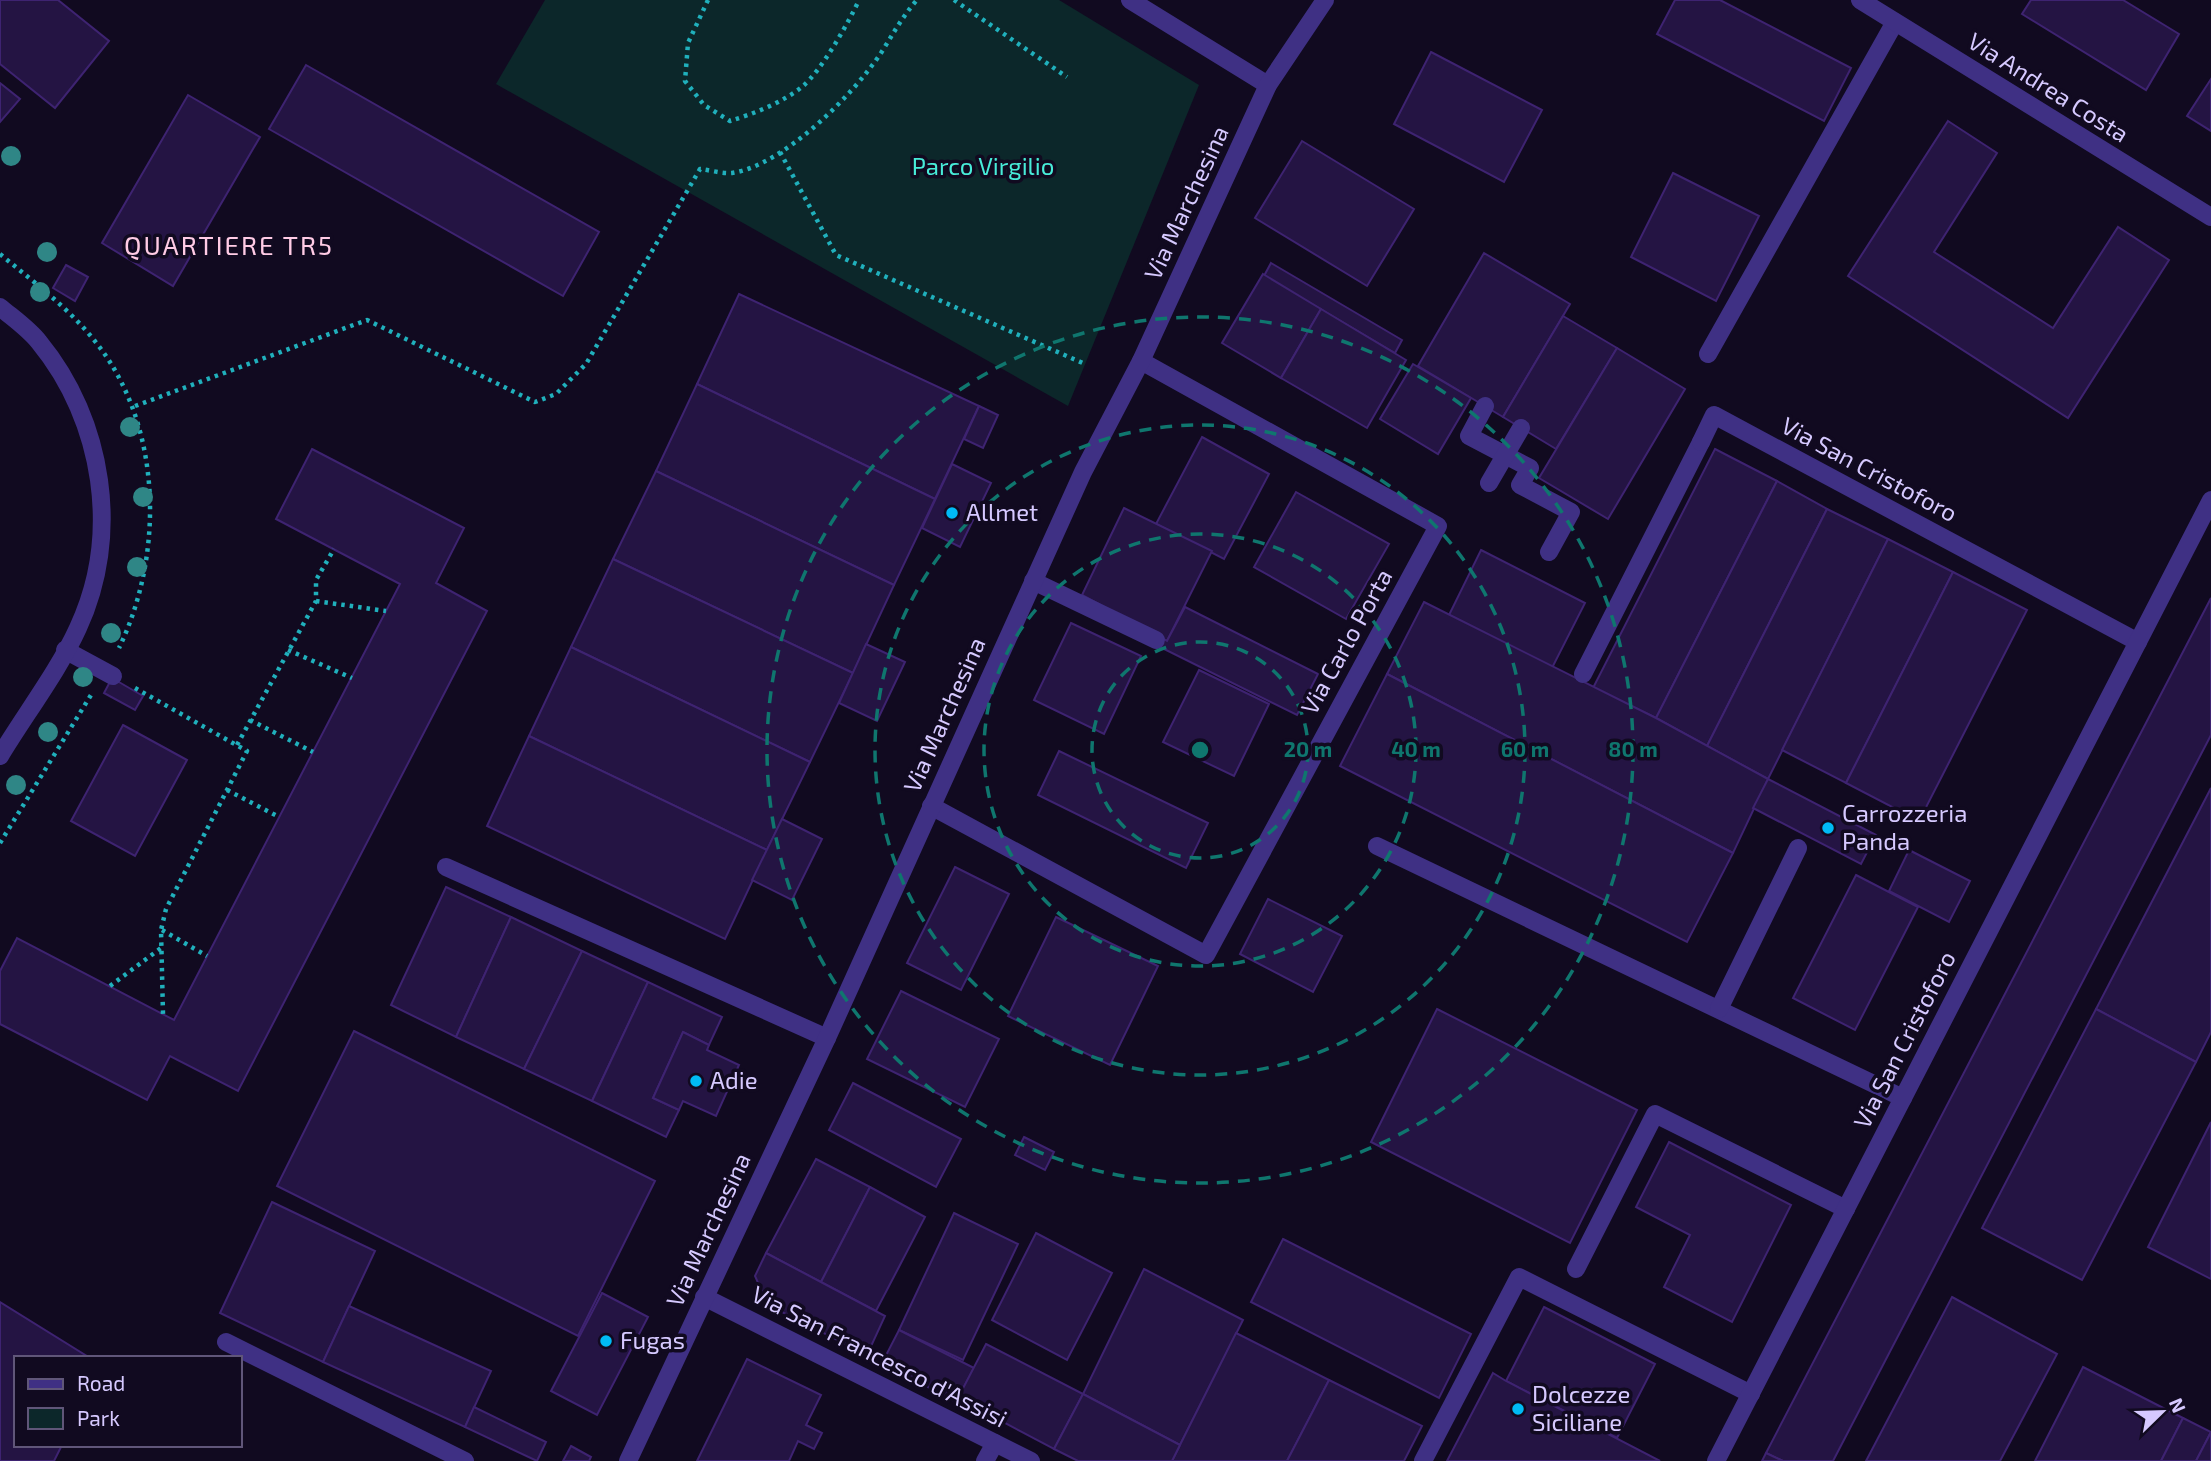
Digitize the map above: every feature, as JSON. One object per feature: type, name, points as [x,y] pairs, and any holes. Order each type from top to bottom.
[{"type":"street","points":[[1130,0],[1268,85]]},
{"type":"street","name":"Via Marchesina","points":[[628,1461],[827,1038],[1083,472],[1141,361],[1268,85],[1325,0]]},
{"type":"street","name":"Via Andrea Costa","points":[[1860,0],[2211,217]]},
{"type":"street","points":[[1708,354],[1895,22]]},
{"type":"street","points":[[0,307],[38,340],[58,369],[93,446],[100,482],[100,558],[78,629],[0,756]]},
{"type":"street","name":"Via Carlo Porta","points":[[931,806],[1206,954],[1438,526],[1141,361]]},
{"type":"street","points":[[1485,406],[1469,436],[1530,468],[1520,485],[1571,512],[1549,552]]},
{"type":"street","name":"Via San Cristoforo","points":[[1583,674],[1714,415],[2138,642]]},
{"type":"street","points":[[1489,483],[1521,428]]},
{"type":"street","name":"Via San Cristoforo","points":[[1716,1461],[2211,500]]},
{"type":"street","points":[[1032,580],[1156,640]]},
{"type":"street","points":[[65,650],[113,676]]},
{"type":"street","points":[[1377,846],[1903,1098]]},
{"type":"street","points":[[1719,1009],[1798,848]]},
{"type":"street","points":[[446,867],[827,1038]]},
{"type":"street","points":[[1576,1269],[1654,1114],[1846,1209]]},
{"type":"street","points":[[1423,1461],[1519,1277],[1751,1394]]},
{"type":"street","name":"Via San Francesco d'Assisi","points":[[704,1297],[1031,1461]]},
{"type":"street","points":[[226,1342],[465,1461]]},
{"type":"street","points":[[985,1461],[995,1443]]},
{"type":"path","points":[[708,0],[688,43],[685,81],[704,106],[730,121],[752,114],[803,86],[850,19],[859,0]]},
{"type":"path","points":[[135,406],[367,320],[535,402],[556,394],[586,364],[700,169],[731,173],[780,152],[842,99],[880,54],[900,19],[918,0]]},
{"type":"path","points":[[954,0],[1067,78]]},
{"type":"path","points":[[780,152],[836,255],[1085,363]]},
{"type":"path","points":[[237,745],[316,601],[316,580],[334,550]]},
{"type":"path","points":[[316,601],[386,611]]},
{"type":"path","points":[[288,650],[352,678]]},
{"type":"path","points":[[113,676],[247,751],[166,909],[161,930],[163,1014]]},
{"type":"path","points":[[250,720],[313,752]]},
{"type":"path","points":[[227,790],[279,817]]},
{"type":"path","points":[[161,930],[207,956]]},
{"type":"path","points":[[110,986],[162,947]]},
{"type":"green space","name":"Parco Virgilio","points":[[545,0],[1059,0],[1199,85],[1068,406],[496,84]]},
{"type":"building","points":[[0,0],[58,0],[109,41],[55,108],[0,64]]},
{"type":"building","points":[[1675,0],[1720,0],[1851,68],[1824,121],[1657,34]]},
{"type":"building","points":[[2031,0],[2123,0],[2179,34],[2146,90],[2022,14]]},
{"type":"building","points":[[1431,52],[1542,110],[1504,182],[1394,124]]},
{"type":"building","points":[[306,65],[599,232],[563,296],[269,129]]},
{"type":"building","points":[[2211,79],[2211,131],[2187,116]]},
{"type":"building","points":[[0,83],[20,99],[0,122]]},
{"type":"building","points":[[188,95],[260,137],[173,286],[102,243]]},
{"type":"building","points":[[1948,121],[1997,153],[1934,252],[2053,328],[2118,227],[2169,260],[2068,418],[1848,276]]},
{"type":"building","points":[[1302,141],[1414,209],[1367,286],[1255,218]]},
{"type":"building","points":[[1673,173],[1759,216],[1716,301],[1631,257]]},
{"type":"building","points":[[1484,253],[1570,304],[1503,417],[1418,366]]},
{"type":"building","points":[[1271,263],[1402,340],[1395,353],[1264,276]]},
{"type":"building","points":[[66,265],[88,277],[75,301],[53,288]]},
{"type":"building","points":[[1263,274],[1321,309],[1281,378],[1222,343]]},
{"type":"building","points":[[739,294],[979,406],[935,499],[697,384]]},
{"type":"building","points":[[1321,309],[1406,360],[1367,428],[1281,378]]},
{"type":"building","points":[[1563,316],[1617,348],[1556,449],[1503,417]]},
{"type":"building","points":[[1617,348],[1685,389],[1608,519],[1539,478]]},
{"type":"building","points":[[1413,364],[1471,398],[1438,454],[1380,419]]},
{"type":"building","points":[[697,384],[935,499],[894,585],[656,471]]},
{"type":"building","points":[[979,406],[998,415],[983,448],[964,439]]},
{"type":"building","points":[[1202,437],[1269,474],[1224,559],[1156,524]]},
{"type":"building","points":[[312,449],[464,528],[436,583],[487,611],[238,1091],[170,1056],[147,1100],[0,1024],[0,971],[17,938],[174,1020],[400,584],[276,519]]},
{"type":"building","points":[[1715,449],[1777,481],[1656,718],[1593,688]]},
{"type":"building","name":"Allmet","points":[[952,464],[991,483],[960,547],[922,528]]},
{"type":"building","points":[[656,471],[894,585],[853,673],[613,559]]},
{"type":"building","points":[[1777,481],[1827,509],[1707,746],[1656,718]]},
{"type":"building","points":[[1296,492],[1389,544],[1346,619],[1254,567]]},
{"type":"building","points":[[1124,508],[1212,551],[1167,641],[1082,595]]},
{"type":"building","points":[[1827,509],[1888,539],[1768,779],[1707,746]]},
{"type":"building","points":[[1888,539],[1953,572],[1846,783],[1782,750]]},
{"type":"building","points":[[1481,550],[1585,603],[1552,668],[1449,615]]},
{"type":"building","points":[[613,559],[853,673],[810,762],[571,647]]},
{"type":"building","points":[[1953,572],[2027,610],[1919,821],[1846,783]]},
{"type":"building","points":[[2211,598],[2211,735],[1833,1461],[1783,1461],[1766,1453]]},
{"type":"building","points":[[1424,602],[1656,718],[1768,779],[1733,853],[1387,674]]},
{"type":"building","points":[[1185,607],[1318,674],[1297,715],[1154,644],[1158,636],[1167,641]]},
{"type":"building","points":[[1071,623],[1141,656],[1104,734],[1034,700]]},
{"type":"building","points":[[866,644],[905,662],[877,721],[839,703]]},
{"type":"building","points":[[571,647],[810,762],[767,850],[529,736]]},
{"type":"building","points":[[1199,670],[1269,704],[1234,776],[1163,742]]},
{"type":"building","points":[[1387,674],[1733,853],[1687,942],[1340,766]]},
{"type":"building","points":[[112,678],[143,696],[135,710],[104,693]]},
{"type":"building","points":[[123,725],[187,760],[135,856],[71,821]]},
{"type":"building","points":[[529,736],[767,850],[725,939],[487,826]]},
{"type":"building","points":[[1059,751],[1208,823],[1186,868],[1038,795]]},
{"type":"building","name":"Carrozzeria Panda","points":[[1768,779],[1876,835],[1861,864],[1753,808]]},
{"type":"building","points":[[2211,788],[2211,1032],[2196,1062],[2096,1009]]},
{"type":"building","points":[[782,819],[822,839],[792,900],[752,880]]},
{"type":"building","points":[[1909,850],[1970,881],[1949,922],[1889,891]]},
{"type":"building","points":[[955,867],[1009,894],[961,990],[907,963]]},
{"type":"building","points":[[1856,875],[1918,907],[1855,1030],[1793,998]]},
{"type":"building","points":[[446,887],[511,917],[456,1037],[391,1005]]},
{"type":"building","points":[[1268,899],[1342,936],[1313,992],[1240,954]]},
{"type":"building","points":[[511,917],[582,951],[524,1069],[456,1037]]},
{"type":"building","points":[[1056,917],[1158,966],[1110,1065],[1008,1016]]},
{"type":"building","points":[[582,951],[648,982],[592,1101],[524,1069]]},
{"type":"building","points":[[648,982],[722,1017],[709,1045],[683,1032],[653,1098],[679,1110],[666,1137],[592,1101]]},
{"type":"building","points":[[901,991],[999,1039],[965,1107],[867,1059]]},
{"type":"building","points":[[1437,1009],[1637,1110],[1570,1243],[1371,1142]]},
{"type":"building","points":[[2096,1009],[2196,1062],[2082,1280],[1982,1228]]},
{"type":"building","points":[[354,1031],[655,1181],[578,1336],[277,1186]]},
{"type":"building","name":"Adie","points":[[683,1032],[709,1045],[707,1050],[739,1065],[716,1116],[683,1101],[679,1110],[653,1098]]},
{"type":"building","points":[[853,1083],[961,1139],[936,1187],[829,1130]]},
{"type":"building","points":[[2211,1122],[2211,1279],[2148,1247]]},
{"type":"building","points":[[1024,1137],[1054,1152],[1045,1170],[1015,1155]]},
{"type":"building","points":[[1669,1142],[1791,1205],[1732,1322],[1664,1287],[1690,1235],[1636,1207]]},
{"type":"building","points":[[816,1159],[870,1187],[821,1282],[766,1253]]},
{"type":"building","points":[[870,1187],[925,1217],[876,1311],[821,1282]]},
{"type":"building","points":[[272,1202],[375,1251],[323,1362],[220,1313]]},
{"type":"building","points":[[954,1213],[1018,1244],[963,1360],[899,1330]]},
{"type":"building","points":[[1036,1233],[1112,1273],[1067,1360],[992,1320]]},
{"type":"building","points":[[1283,1239],[1471,1334],[1439,1398],[1251,1302]]},
{"type":"building","points":[[766,1253],[885,1316],[867,1355],[768,1305],[755,1276]]},
{"type":"building","points":[[1144,1269],[1243,1320],[1180,1445],[1083,1394]]},
{"type":"building","name":"Fugas","points":[[602,1293],[648,1317],[597,1415],[551,1391]]},
{"type":"building","points":[[1952,1297],[2057,1354],[2000,1461],[1866,1461]]},
{"type":"building","points":[[0,1302],[87,1356],[14,1356],[14,1447],[61,1447],[54,1461],[0,1461]]},
{"type":"building","points":[[349,1306],[491,1371],[465,1427],[323,1362]]},
{"type":"building","points":[[1544,1307],[1655,1364],[1617,1438],[1506,1381]]},
{"type":"building","points":[[899,1330],[974,1368],[956,1402],[882,1363]]},
{"type":"building","points":[[1236,1333],[1329,1380],[1287,1461],[1172,1461]]},
{"type":"building","points":[[986,1344],[1083,1394],[1054,1449],[958,1398]]},
{"type":"building","points":[[747,1359],[821,1395],[806,1425],[822,1433],[814,1449],[798,1441],[789,1461],[697,1461]]},
{"type":"building","points":[[2083,1367],[2183,1418],[2161,1461],[2035,1461]]},
{"type":"building","name":"Dolcezze Siciliane","points":[[1493,1373],[1506,1381],[1660,1461],[1447,1461]]},
{"type":"building","points":[[1329,1380],[1422,1426],[1404,1461],[1287,1461]]},
{"type":"building","points":[[1083,1394],[1180,1445],[1172,1461],[1078,1461],[1054,1449]]},
{"type":"building","points":[[474,1407],[546,1442],[537,1461],[465,1427]]},
{"type":"building","points":[[2183,1418],[2211,1432],[2196,1461],[2161,1461]]},
{"type":"building","points":[[2211,1432],[2211,1461],[2196,1461]]},
{"type":"building","points":[[571,1446],[591,1457],[589,1461],[563,1461]]},
{"type":"building","points":[[1766,1453],[1783,1461],[1762,1461]]},
{"type":"place","name":"Allmet","points":[[952,513]]},
{"type":"place","name":"Carrozzeria Panda","points":[[1828,828]]},
{"type":"place","name":"Adie","points":[[696,1081]]},
{"type":"place","name":"Fugas","points":[[606,1341]]},
{"type":"place","name":"Dolcezze Siciliane","points":[[1518,1409]]},
{"type":"district","name":"QUARTIERE TR5","points":[[229,246]]}]
